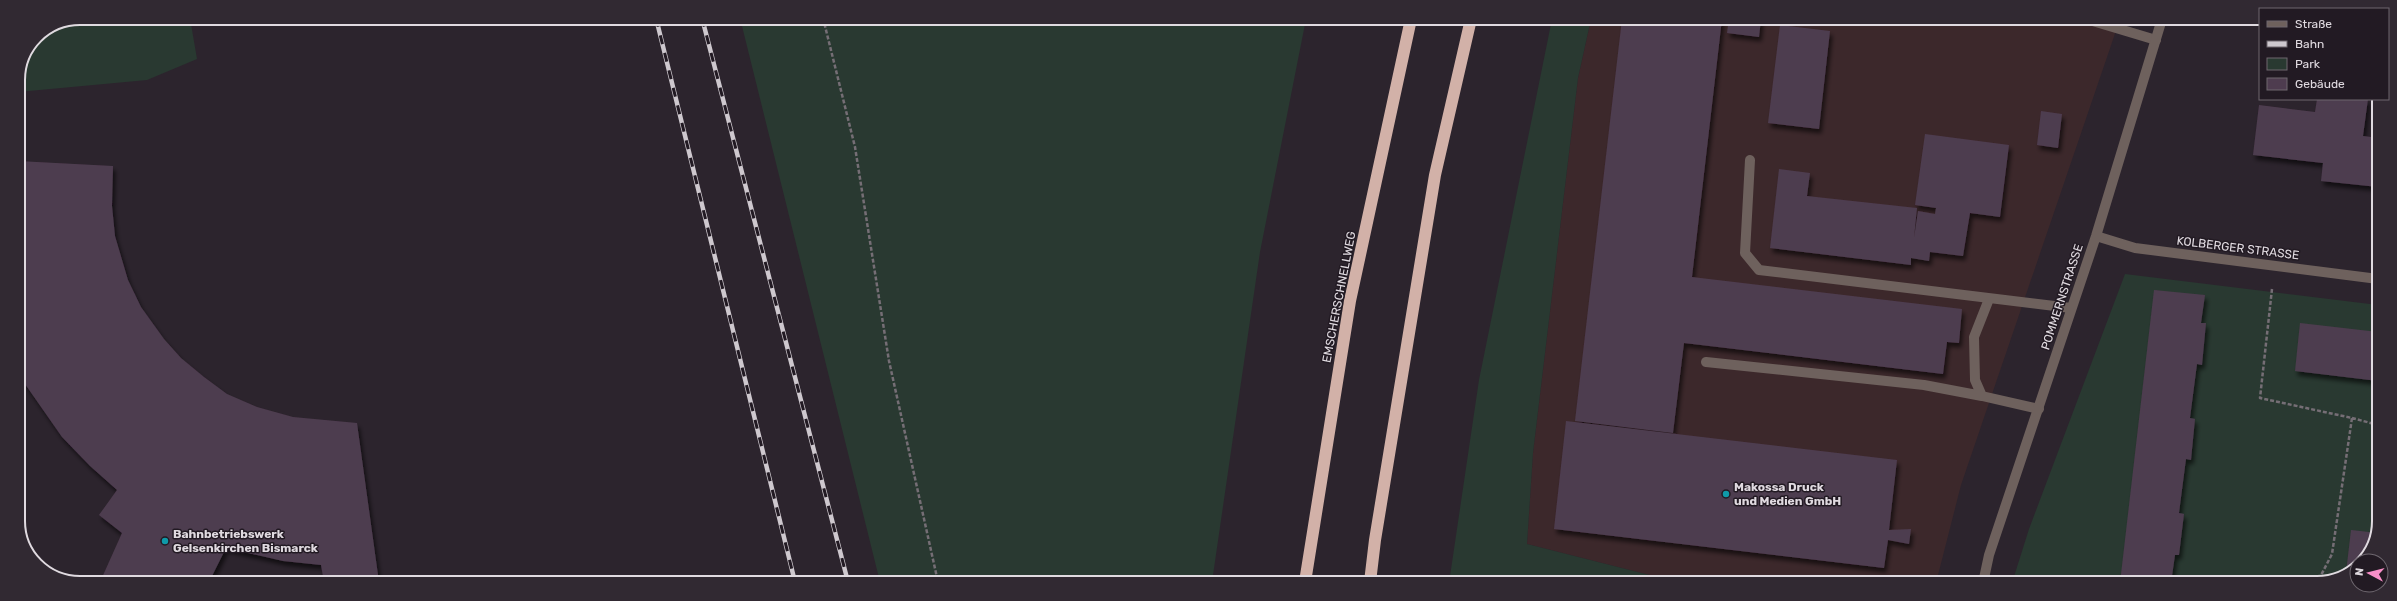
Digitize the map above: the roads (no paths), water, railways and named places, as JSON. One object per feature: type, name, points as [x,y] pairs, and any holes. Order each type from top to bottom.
[{"type":"highway","name":"EMSCHERSCHNELLWEG","points":[[1306,576],[1350,301],[1410,25]]},
{"type":"highway","points":[[1371,576],[1375,540],[1435,175],[1469,25]]},
{"type":"street","points":[[2106,25],[2156,40]]},
{"type":"street","name":"POMMERNSTRASSE","points":[[1984,576],[1989,555],[2096,236],[2160,25]]},
{"type":"street","points":[[1750,160],[1745,253],[1759,270],[2071,308]]},
{"type":"street","name":"KOLBERGER STRASSE","points":[[2096,236],[2135,248],[2372,278]]},
{"type":"street","points":[[1982,396],[1975,380],[1974,337],[1989,299]]},
{"type":"street","points":[[1706,362],[1924,385],[2038,409]]},
{"type":"railway","points":[[658,25],[794,576]]},
{"type":"railway","points":[[704,25],[846,576]]},
{"type":"place","name":"Makossa Druck und Medien GmbH","points":[[1726,494]]},
{"type":"place","name":"Bahnbetriebswerk Gelsenkirchen Bismarck","points":[[165,541]]}]
